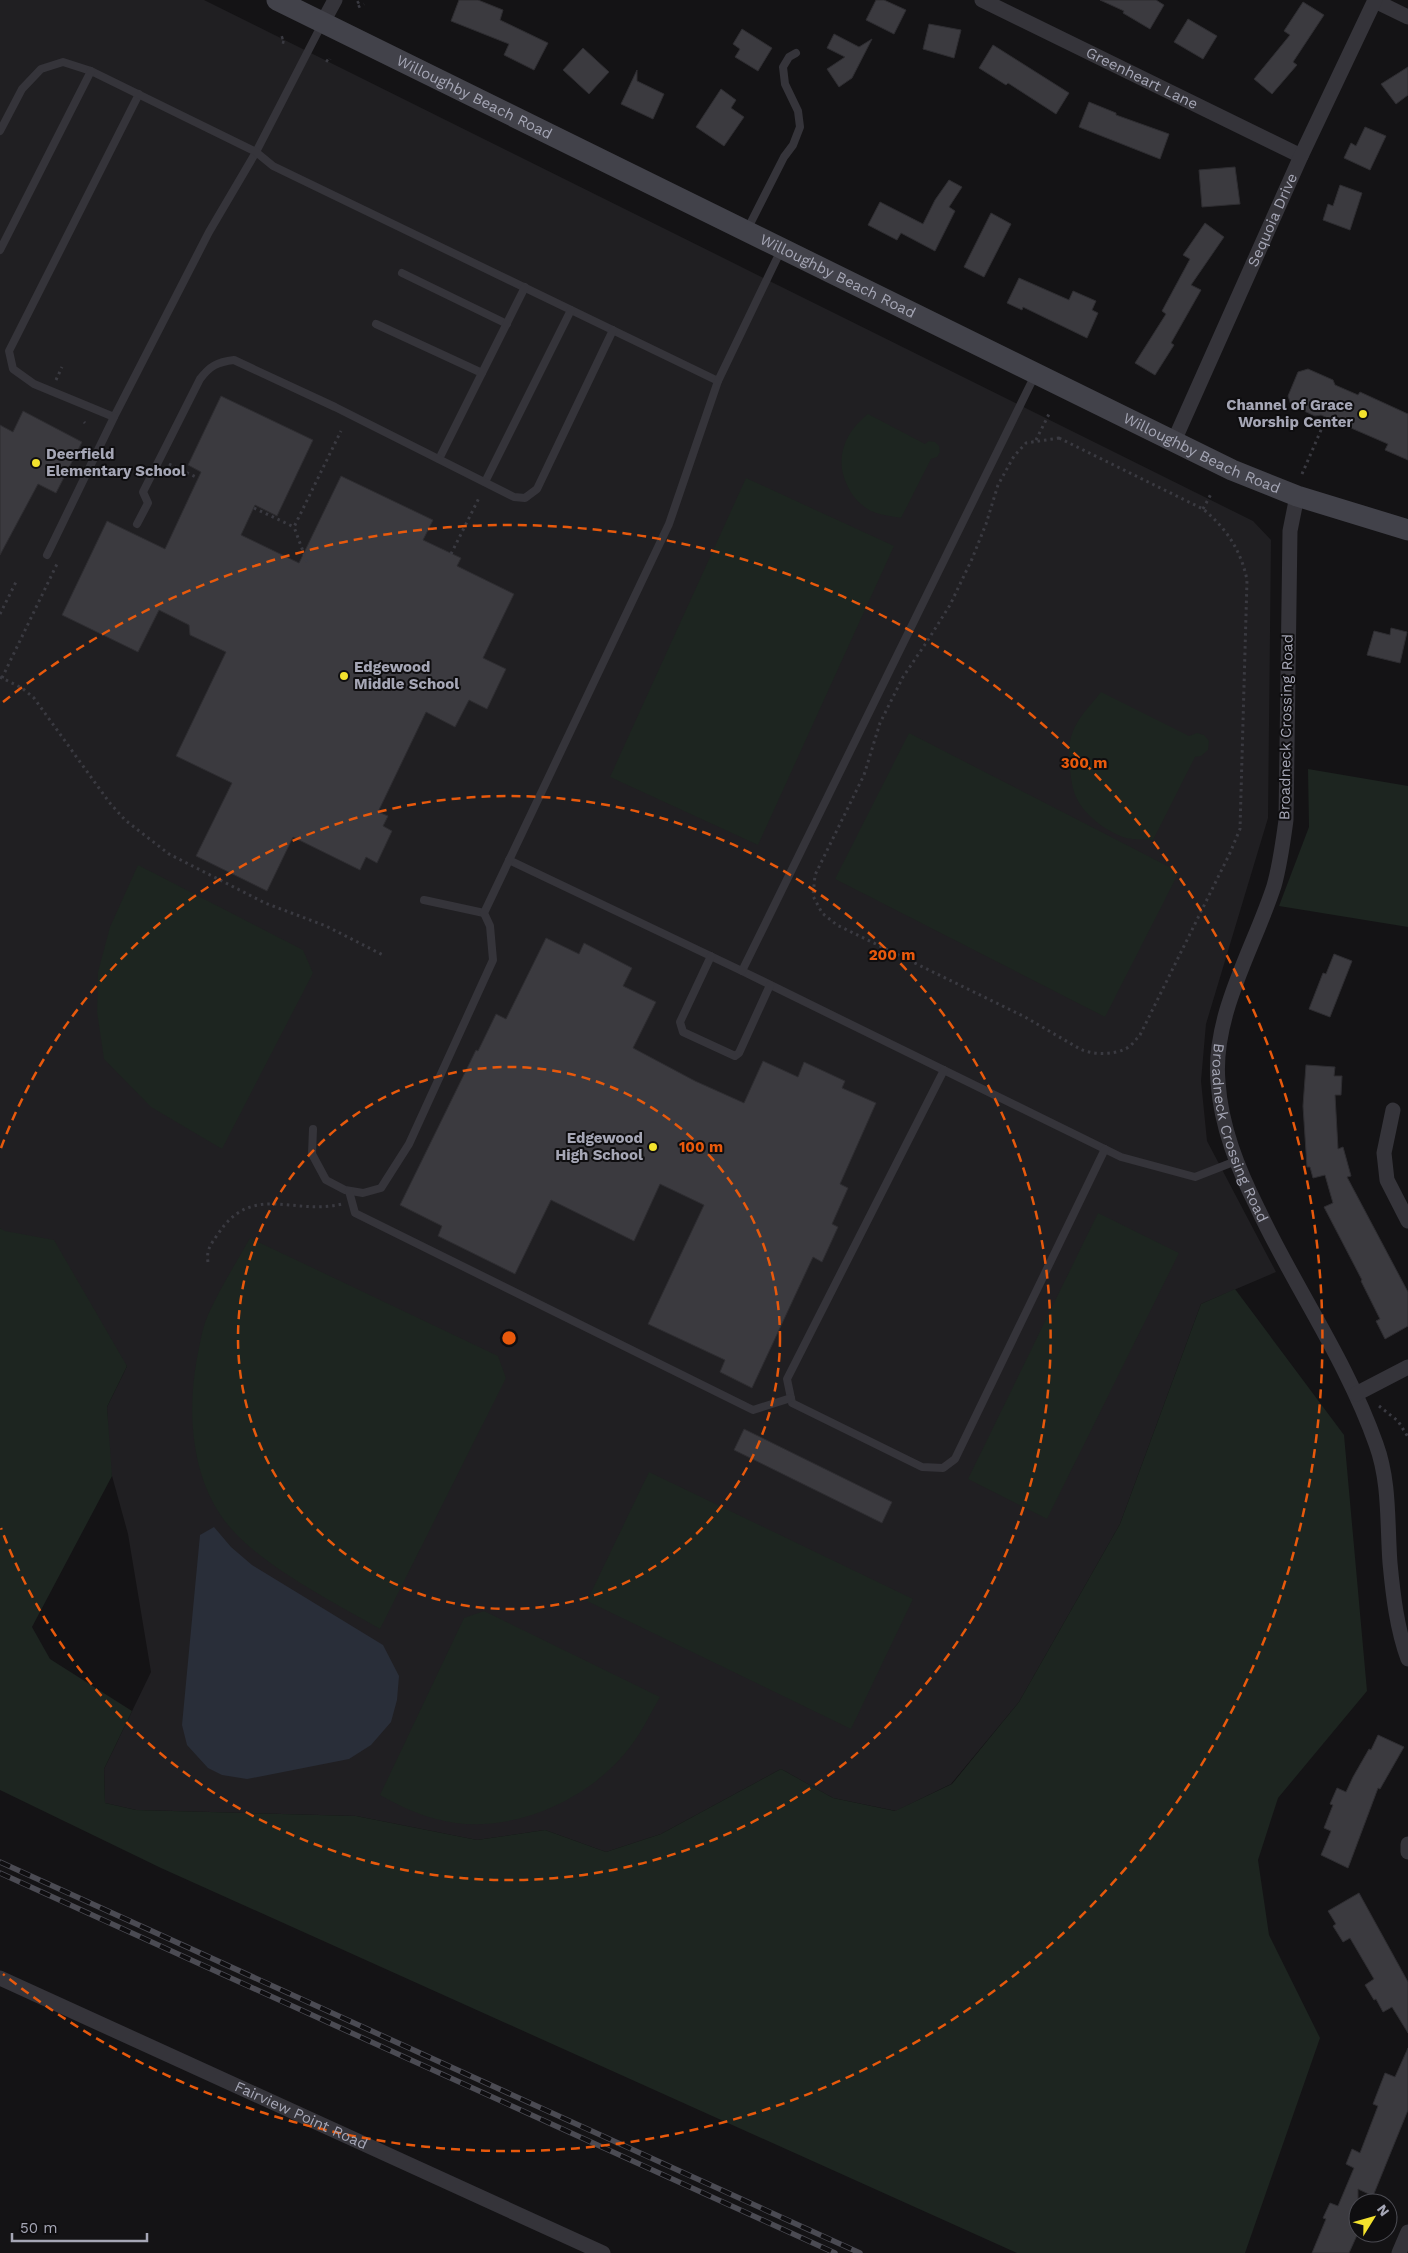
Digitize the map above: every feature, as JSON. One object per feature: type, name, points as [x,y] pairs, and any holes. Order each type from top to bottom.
[{"type":"street","name":"Willoughby Beach Road","points":[[277,0],[1246,476],[1297,496],[1408,530]]},
{"type":"street","points":[[323,22],[335,0]]},
{"type":"street","name":"Greenheart Lane","points":[[982,0],[1302,156]]},
{"type":"street","points":[[1375,0],[1408,17]]},
{"type":"street","name":"Sequoia Drive","points":[[1174,441],[1302,156],[1375,0]]},
{"type":"street","name":"Broadneck Crossing Road","points":[[1297,496],[1290,531],[1286,820],[1283,846],[1274,886],[1235,989],[1220,1040],[1218,1081],[1224,1120],[1236,1161],[1268,1230],[1356,1394],[1377,1446],[1387,1486],[1390,1563],[1399,1628],[1408,1659]]},
{"type":"street","points":[[1393,1110],[1384,1153],[1387,1180],[1408,1220]]},
{"type":"street","points":[[1356,1394],[1408,1367]]},
{"type":"street","points":[[1408,1844],[1408,1852]]},
{"type":"street","name":"Fairview Point Road","points":[[0,1978],[603,2253]]},
{"type":"street","points":[[1399,2253],[1408,2232]]},
{"type":"lane","points":[[47,555],[114,417],[209,232],[256,152],[323,22]]},
{"type":"lane","points":[[747,230],[784,157],[793,145],[800,128],[798,111],[785,84],[782,67],[789,57],[796,53]]},
{"type":"lane","points":[[0,131],[22,89],[41,69],[63,62],[91,70],[256,152],[273,166],[718,381]]},
{"type":"lane","points":[[0,250],[91,70]]},
{"type":"lane","points":[[114,417],[34,384],[13,369],[9,351],[139,94]]},
{"type":"lane","points":[[484,913],[669,524],[718,381],[782,247]]},
{"type":"lane","points":[[402,273],[507,324]]},
{"type":"lane","points":[[440,459],[525,288]]},
{"type":"lane","points":[[485,482],[571,310]]},
{"type":"lane","points":[[376,324],[482,373]]},
{"type":"lane","points":[[138,524],[148,503],[143,492],[200,379],[210,366],[220,361],[234,360],[290,384],[514,497],[526,498],[537,489],[614,330]]},
{"type":"lane","points":[[742,971],[1036,373]]},
{"type":"lane","points":[[509,860],[742,971],[1121,1157],[1195,1177],[1236,1161]]},
{"type":"lane","points":[[424,900],[484,913]]},
{"type":"lane","points":[[313,1129],[312,1154],[326,1180],[349,1191],[364,1193],[381,1188],[409,1144],[493,960],[490,926],[484,913]]},
{"type":"lane","points":[[711,956],[680,1022],[683,1032],[728,1055],[735,1056],[739,1053],[770,985]]},
{"type":"lane","points":[[944,1070],[787,1379],[792,1403],[922,1467],[943,1468],[955,1459],[1105,1149]]},
{"type":"lane","points":[[349,1191],[355,1213],[753,1410],[791,1398]]},
{"type":"path","points":[[358,5],[363,2]]},
{"type":"path","points":[[1036,440],[1049,414]]},
{"type":"path","points":[[1302,474],[1328,414]]},
{"type":"path","points":[[294,527],[341,431]]},
{"type":"path","points":[[1059,438],[1203,509],[1217,521],[1238,550],[1246,580],[1240,828],[1230,854],[1140,1035],[1126,1049],[1105,1054],[1088,1052],[1025,1017],[837,925],[822,913],[814,896],[815,875],[864,775],[880,723],[903,677],[950,605],[972,559],[986,524],[998,485],[1014,456],[1026,443],[1059,438]]},
{"type":"path","points":[[159,460],[198,478]]},
{"type":"path","points":[[1203,509],[1211,494]]},
{"type":"path","points":[[451,554],[479,498]]},
{"type":"path","points":[[254,508],[294,527],[307,562]]},
{"type":"path","points":[[59,560],[1,678],[22,688],[34,698],[109,802],[125,820],[168,854],[265,903],[326,926],[383,956]]},
{"type":"path","points":[[0,614],[17,580]]},
{"type":"path","points":[[208,1262],[206,1251],[224,1224],[245,1208],[263,1203],[325,1208],[352,1202]]},
{"type":"path","points":[[1356,1394],[1378,1405],[1398,1421],[1408,1437]]},
{"type":"shaded area","points":[[0,0],[204,0],[1253,521],[1271,540],[1268,818],[1206,1024],[1201,1081],[1207,1141],[1276,1272],[1201,1304],[1120,1524],[1019,1702],[951,1784],[896,1811],[833,1798],[781,1769],[661,1834],[606,1852],[545,1830],[477,1840],[356,1816],[136,1810],[105,1803],[104,1769],[151,1672],[128,1534],[109,1465],[107,1407],[127,1366],[0,1228]]},
{"type":"shaded area","points":[[868,414],[925,444],[929,441],[935,442],[939,446],[940,452],[937,457],[931,459],[901,518],[874,512],[863,506],[851,493],[843,475],[842,455],[844,446],[853,429]]},
{"type":"shaded area","points":[[746,478],[894,546],[758,845],[610,777]]},
{"type":"shaded area","points":[[1101,692],[1189,736],[1197,733],[1204,735],[1209,741],[1208,750],[1201,756],[1195,757],[1153,840],[1126,838],[1104,827],[1090,816],[1076,797],[1069,759],[1071,737],[1080,719]]},
{"type":"shaded area","points":[[909,733],[1179,872],[1105,1017],[835,879]]},
{"type":"shaded area","points":[[1308,769],[1408,786],[1408,927],[1279,906],[1309,827]]},
{"type":"shaded area","points":[[138,865],[303,950],[313,973],[222,1149],[151,1107],[104,1059],[97,1012],[98,972],[110,927]]},
{"type":"shaded area","points":[[1098,1213],[1179,1253],[1047,1519],[968,1479]]},
{"type":"shaded area","points":[[0,1228],[5,1231],[54,1240],[127,1366],[107,1407],[112,1476],[32,1627],[50,1659],[132,1711],[104,1769],[105,1803],[136,1810],[356,1816],[477,1840],[545,1830],[606,1852],[661,1834],[781,1769],[833,1798],[895,1811],[952,1784],[1019,1702],[1120,1524],[1201,1304],[1235,1289],[1344,1435],[1367,1691],[1278,1798],[1258,1860],[1269,1935],[1320,2038],[1245,2253],[1017,2253],[161,1868],[0,1790]]},
{"type":"shaded area","points":[[250,1238],[498,1356],[506,1378],[380,1629],[284,1573],[249,1547],[221,1515],[209,1495],[201,1473],[196,1451],[192,1404],[200,1342],[206,1320],[213,1305]]},
{"type":"shaded area","points":[[649,1472],[913,1599],[851,1729],[587,1601]]},
{"type":"shaded area","points":[[214,1527],[231,1547],[252,1565],[383,1645],[399,1676],[397,1700],[391,1722],[371,1745],[349,1759],[247,1779],[222,1775],[208,1768],[187,1745],[182,1725],[200,1535]]},
{"type":"shaded area","points":[[484,1611],[660,1697],[631,1746],[608,1771],[588,1787],[565,1801],[540,1812],[514,1820],[488,1824],[461,1824],[421,1815],[380,1795],[464,1618]]},
{"type":"building","points":[[459,0],[478,0],[503,10],[500,20],[548,43],[534,70],[504,55],[509,44],[451,21]]},
{"type":"building","points":[[876,0],[884,0],[906,10],[894,34],[866,20]]},
{"type":"building","points":[[1100,0],[1156,0],[1164,5],[1150,29],[1123,13],[1124,11]]},
{"type":"building","points":[[1303,2],[1324,15],[1293,62],[1297,65],[1272,94],[1254,79],[1290,35],[1284,31]]},
{"type":"building","points":[[1188,19],[1217,36],[1203,59],[1174,42]]},
{"type":"building","points":[[929,24],[961,30],[954,58],[923,49]]},
{"type":"building","points":[[742,29],[772,48],[758,71],[735,57],[740,49],[733,44]]},
{"type":"building","points":[[834,34],[859,47],[872,39],[852,78],[839,87],[827,69],[845,57],[827,48]]},
{"type":"building","points":[[993,45],[1069,93],[1056,114],[1008,83],[1006,85],[979,68]]},
{"type":"building","points":[[583,48],[609,72],[589,94],[563,70]]},
{"type":"building","points":[[1408,67],[1408,95],[1396,104],[1381,84]]},
{"type":"building","points":[[637,70],[637,81],[664,94],[653,119],[621,104]]},
{"type":"building","points":[[721,89],[736,100],[731,108],[744,117],[724,146],[696,127]]},
{"type":"building","points":[[1089,102],[1116,113],[1116,115],[1169,134],[1160,159],[1079,127]]},
{"type":"building","points":[[1365,127],[1386,136],[1370,170],[1344,158],[1351,143],[1356,146]]},
{"type":"building","points":[[1235,167],[1240,204],[1202,207],[1199,170]]},
{"type":"building","points":[[949,180],[962,187],[949,207],[955,211],[935,251],[901,233],[897,240],[868,225],[880,202],[923,224],[935,200]]},
{"type":"building","points":[[1340,185],[1362,193],[1350,230],[1323,220],[1328,204],[1333,206]]},
{"type":"building","points":[[991,213],[1011,224],[984,277],[964,267]]},
{"type":"building","points":[[1205,223],[1224,237],[1191,285],[1201,290],[1171,343],[1174,345],[1155,375],[1135,363],[1166,314],[1162,311],[1190,259],[1183,255]]},
{"type":"building","points":[[1019,278],[1069,300],[1073,291],[1096,301],[1092,310],[1098,313],[1087,338],[1023,307],[1022,310],[1007,303]]},
{"type":"building","name":"Channel of Grace Worship Center","points":[[1308,369],[1333,380],[1335,385],[1358,395],[1360,392],[1408,414],[1408,460],[1385,450],[1388,444],[1321,415],[1315,416],[1291,405],[1288,396],[1298,372]]},
{"type":"building","name":"Edgewood Middle School","points":[[221,396],[313,440],[277,516],[255,505],[241,535],[299,563],[341,476],[433,520],[423,540],[461,558],[457,566],[514,594],[483,658],[506,669],[487,709],[469,700],[455,727],[426,712],[378,812],[388,816],[383,826],[392,831],[377,863],[366,857],[360,870],[293,837],[267,891],[196,856],[232,783],[176,756],[226,652],[190,635],[189,625],[159,610],[138,652],[62,615],[107,521],[165,549],[201,472],[188,465]]},
{"type":"building","name":"Deerfield Elementary School","points":[[23,411],[82,442],[56,493],[38,484],[0,555],[0,425],[13,432]]},
{"type":"building","points":[[1391,628],[1407,632],[1400,663],[1367,655],[1374,631],[1390,635]]},
{"type":"building","name":"Edgewood High School","points":[[546,938],[579,954],[584,943],[632,968],[623,986],[656,1002],[633,1048],[695,1081],[744,1103],[763,1061],[798,1077],[804,1062],[845,1081],[842,1088],[876,1103],[840,1184],[848,1188],[832,1224],[838,1227],[822,1262],[813,1257],[752,1388],[720,1372],[725,1360],[648,1324],[704,1205],[660,1184],[634,1241],[551,1200],[515,1274],[438,1236],[442,1226],[400,1205],[476,1050],[478,1051],[496,1014],[506,1019]]},
{"type":"building","points":[[1334,954],[1352,961],[1330,1017],[1309,1009],[1323,973],[1326,974]]},
{"type":"building","points":[[1306,1065],[1335,1067],[1334,1076],[1342,1076],[1341,1095],[1335,1095],[1338,1149],[1343,1147],[1351,1176],[1347,1177],[1408,1292],[1408,1326],[1385,1339],[1376,1321],[1380,1319],[1362,1280],[1324,1207],[1333,1203],[1325,1175],[1313,1178],[1310,1167],[1307,1167],[1303,1106]]},
{"type":"building","points":[[744,1429],[892,1502],[882,1523],[734,1450]]},
{"type":"building","points":[[1378,1735],[1404,1747],[1380,1789],[1378,1788],[1348,1868],[1321,1855],[1331,1831],[1324,1828],[1333,1805],[1330,1804],[1337,1788],[1346,1792]]},
{"type":"building","points":[[1359,1893],[1408,1982],[1408,2033],[1392,2007],[1383,2012],[1376,1999],[1374,2000],[1365,1985],[1374,1979],[1350,1938],[1343,1942],[1333,1926],[1336,1924],[1328,1911]]},
{"type":"building","points":[[1408,2048],[1408,2110],[1374,2193],[1367,2193],[1358,2189],[1358,2193],[1348,2193],[1348,2243],[1354,2243],[1349,2253],[1312,2253],[1326,2219],[1323,2218],[1330,2203],[1338,2206],[1354,2168],[1346,2164],[1352,2149],[1360,2153],[1378,2106],[1373,2104],[1385,2073],[1395,2077]]},
{"type":"railway","points":[[0,1862],[860,2253]]},
{"type":"railway","points":[[0,1873],[835,2253]]},
{"type":"place","name":"Channel of Grace Worship Center","points":[[1363,414]]},
{"type":"place","name":"Deerfield Elementary School","points":[[36,463]]},
{"type":"place","name":"Edgewood Middle School","points":[[344,676]]},
{"type":"place","name":"Edgewood High School","points":[[653,1147]]}]
